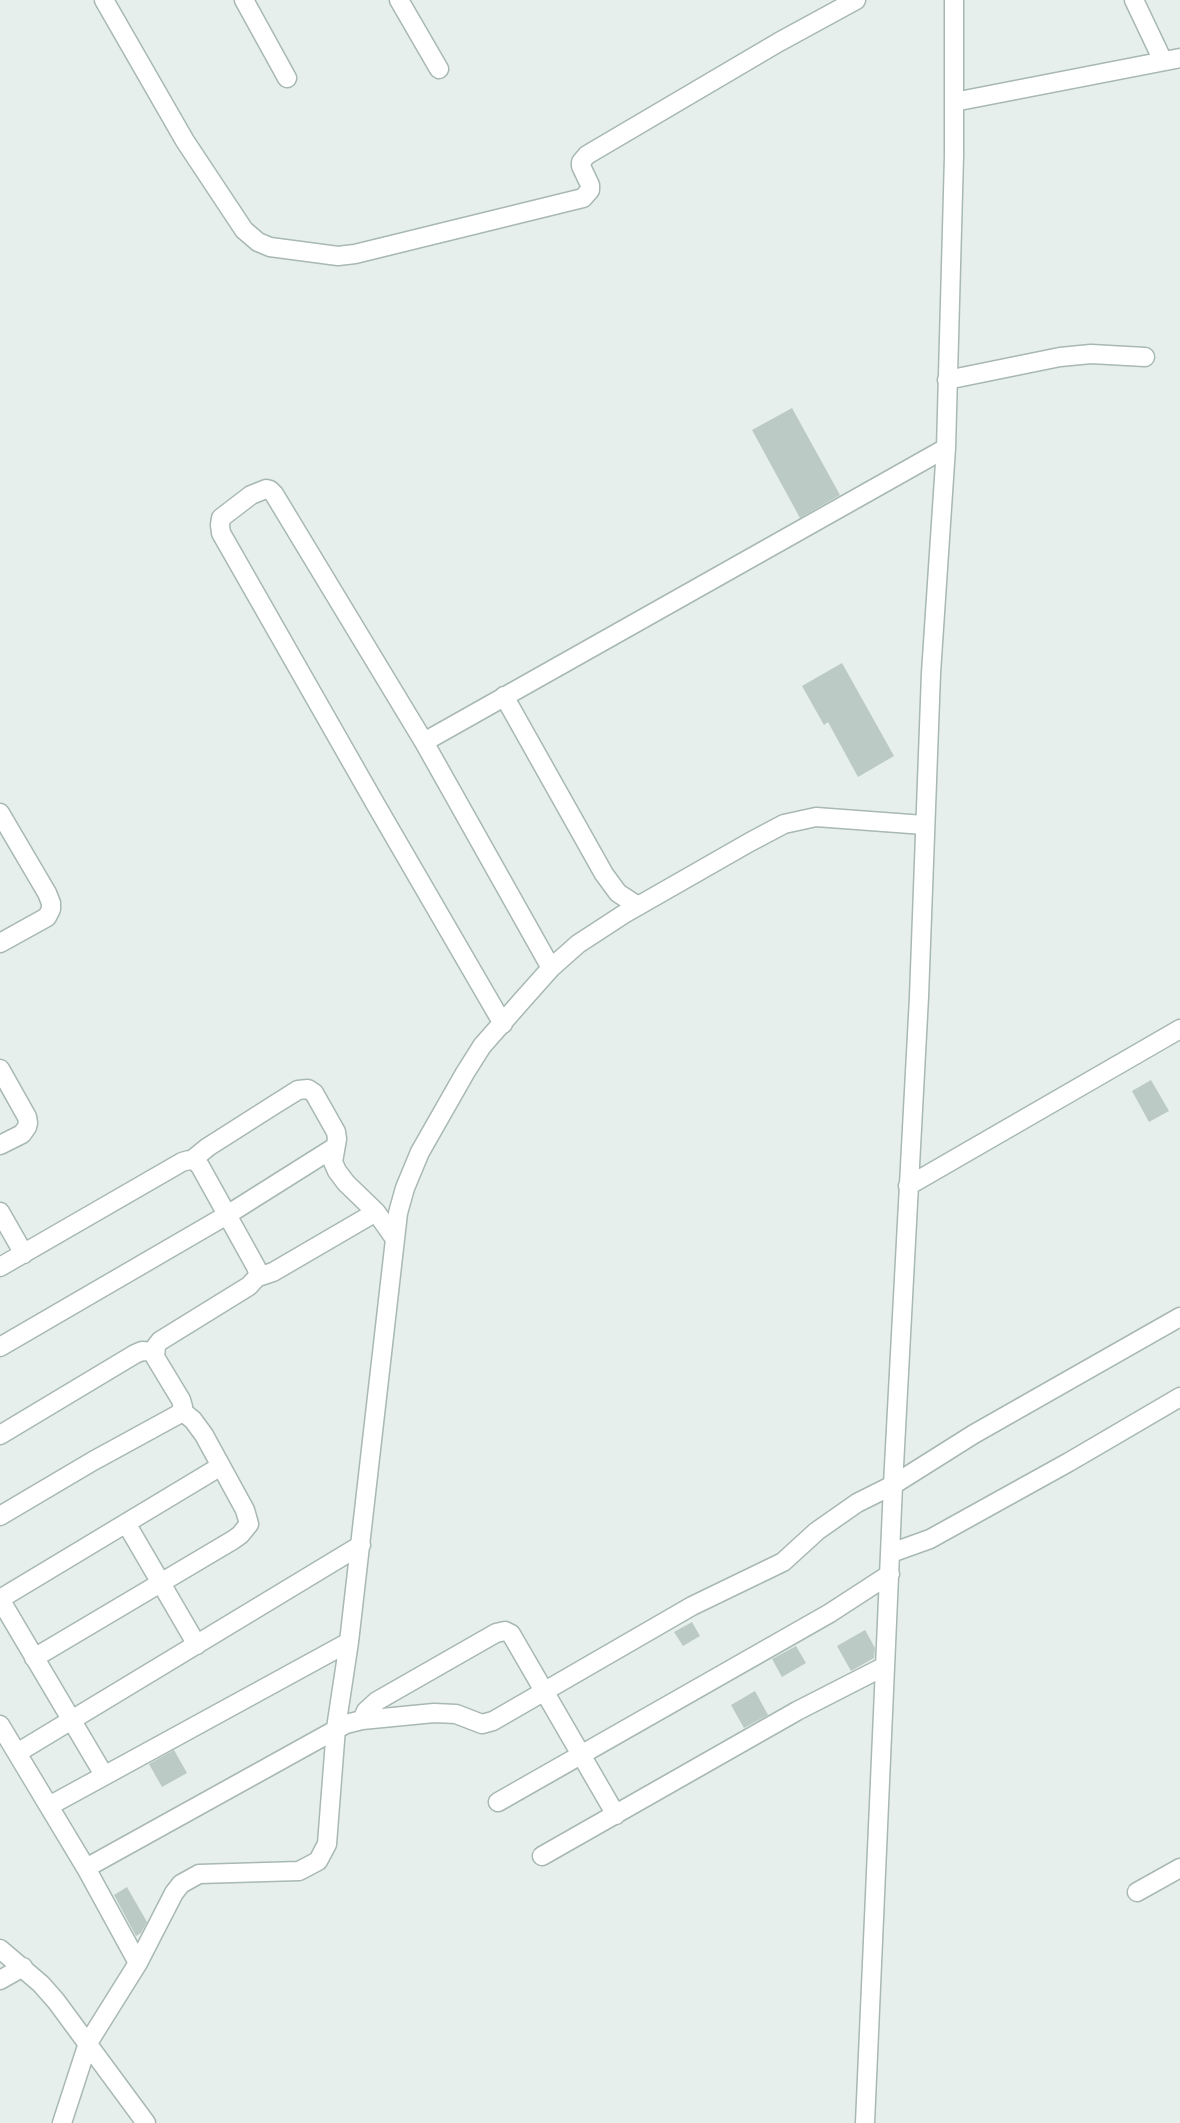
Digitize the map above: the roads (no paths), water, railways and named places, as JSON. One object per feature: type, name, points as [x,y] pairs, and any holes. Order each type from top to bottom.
[{"type":"street","points":[[104,0],[185,141],[244,230],[258,242],[270,247],[338,256],[355,254],[583,198],[590,190],[590,185],[581,162],[591,151],[856,0]]},
{"type":"street","points":[[243,0],[287,78]]},
{"type":"street","points":[[399,0],[439,69]]},
{"type":"street","points":[[865,2123],[893,1485],[919,998],[931,673],[946,448],[954,156],[954,0]]},
{"type":"street","points":[[954,102],[1172,60],[1134,0]]},
{"type":"street","points":[[947,380],[1080,355],[1113,354],[1145,357]]},
{"type":"street","points":[[424,742],[946,448]]},
{"type":"street","points":[[503,1023],[225,540],[220,525],[221,518],[251,495],[261,490],[270,490],[424,742],[551,969]]},
{"type":"street","points":[[504,696],[611,885],[638,906]]},
{"type":"street","points":[[0,813],[47,892],[51,909],[46,917],[0,943]]},
{"type":"street","points":[[62,2123],[88,2043],[138,1963],[174,1893],[181,1884],[191,1877],[213,1872],[299,1871],[318,1862],[327,1844],[336,1728],[361,1545],[398,1213],[405,1188],[420,1152],[482,1046],[551,969],[579,944],[638,906],[784,824],[802,818],[831,817],[924,825]]},
{"type":"street","points":[[908,1186],[1180,1029]]},
{"type":"street","points":[[0,1069],[27,1117],[28,1123],[22,1134],[0,1145]]},
{"type":"street","points":[[0,1267],[182,1162],[192,1160],[208,1147],[274,1105],[304,1089],[314,1094],[333,1125],[337,1139],[333,1161],[337,1171],[376,1212],[395,1239]]},
{"type":"street","points":[[0,1347],[227,1215],[336,1147]]},
{"type":"street","points":[[192,1160],[200,1166],[256,1267],[258,1277]]},
{"type":"street","points":[[0,1212],[24,1254]]},
{"type":"street","points":[[0,1516],[182,1411],[182,1400],[155,1357],[154,1352],[160,1341],[249,1286],[258,1277],[273,1272],[376,1212]]},
{"type":"street","points":[[86,1868],[336,1728],[362,1720],[446,1713],[488,1724],[692,1606],[783,1562],[840,1514],[857,1503],[893,1485],[974,1434],[1180,1317]]},
{"type":"street","points":[[0,1435],[135,1354],[142,1351],[154,1352]]},
{"type":"street","points":[[891,1553],[930,1539],[1180,1397]]},
{"type":"street","points":[[34,1658],[233,1540],[249,1524],[245,1510],[198,1427],[182,1411]]},
{"type":"street","points":[[104,1775],[0,1599],[221,1466]]},
{"type":"street","points":[[126,1523],[197,1644]]},
{"type":"street","points":[[17,1753],[361,1545]]},
{"type":"street","points":[[498,1802],[830,1613],[890,1574]]},
{"type":"street","points":[[362,1720],[366,1712],[377,1701],[501,1631],[505,1631],[511,1634],[616,1815]]},
{"type":"street","points":[[49,1806],[349,1642]]},
{"type":"street","points":[[542,1856],[796,1711],[885,1666]]},
{"type":"street","points":[[0,1725],[86,1868],[138,1963]]},
{"type":"street","points":[[1137,1892],[1180,1868]]},
{"type":"street","points":[[0,1949],[23,1967],[56,2001],[146,2123]]},
{"type":"street","points":[[0,1980],[23,1967]]}]
